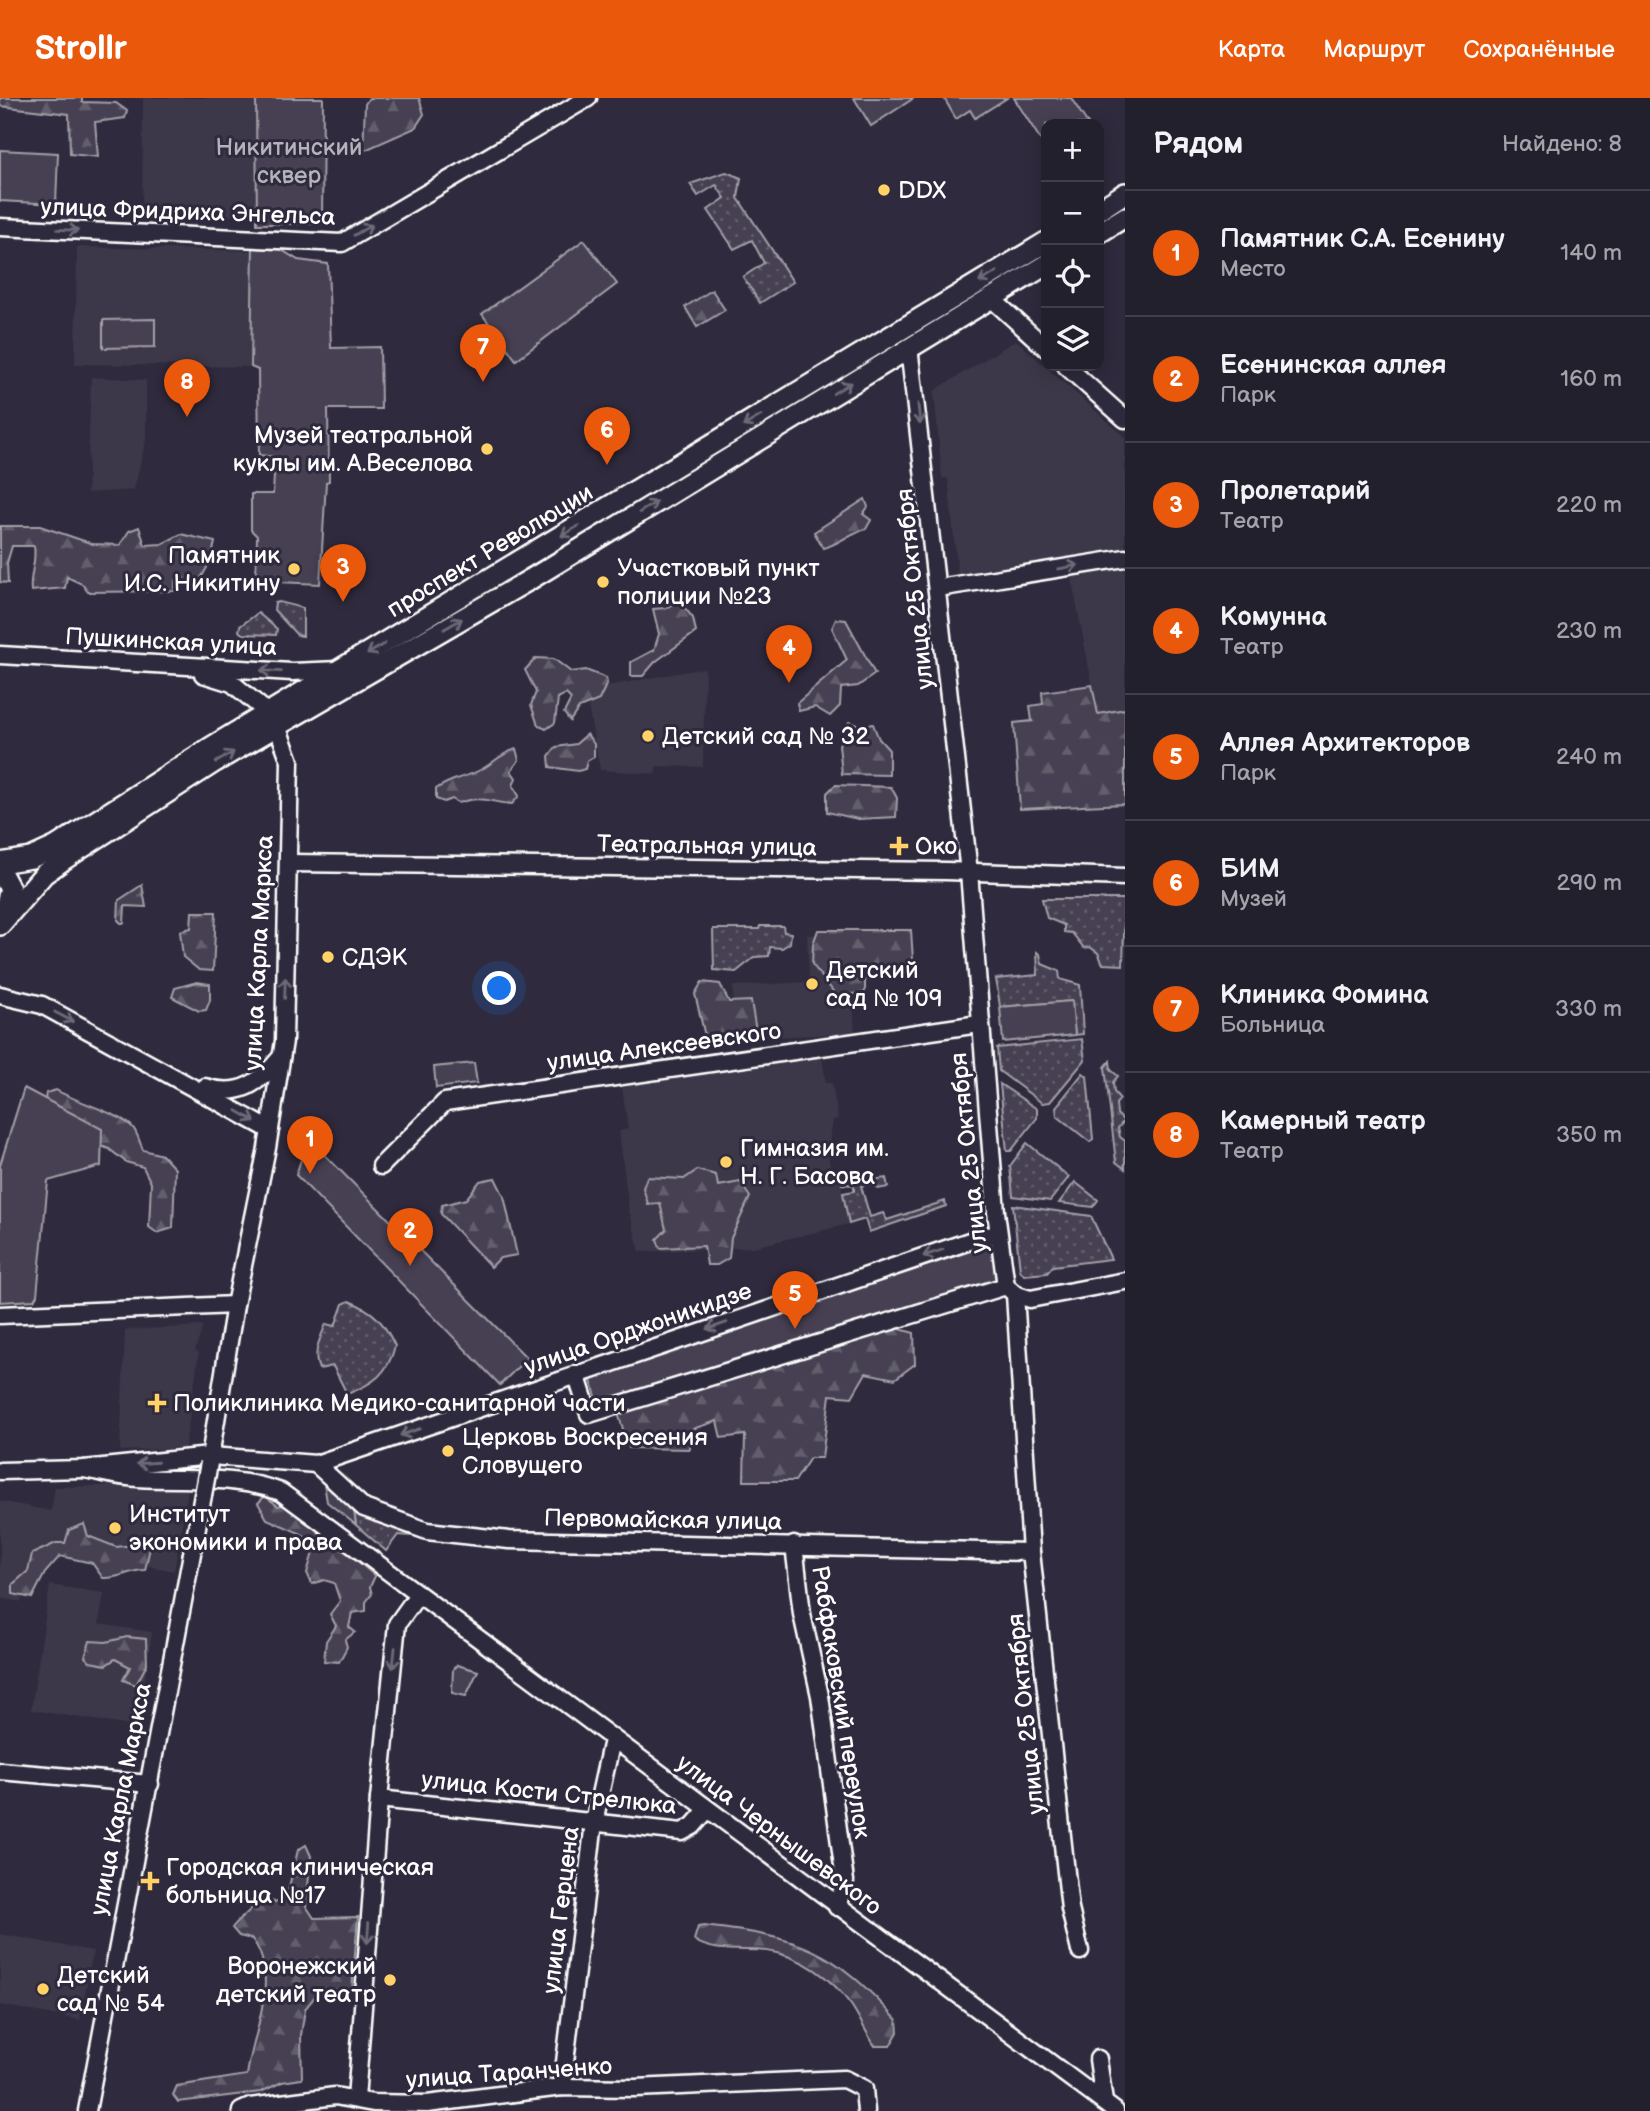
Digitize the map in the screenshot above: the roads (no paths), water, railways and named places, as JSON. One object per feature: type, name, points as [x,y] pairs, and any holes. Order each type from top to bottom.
[{"type":"main road","points":[[1104,207],[1125,193]]},
{"type":"main road","points":[[1104,230],[1125,217]]},
{"type":"main road","name":"проспект Революции","points":[[0,863],[31,859],[55,848],[273,719],[531,579],[905,339],[1042,245]]},
{"type":"main road","name":"проспект Революции","points":[[0,924],[44,874],[273,719],[339,670],[905,339],[991,298],[1041,268]]},
{"type":"main road","points":[[0,870],[10,890],[0,924]]},
{"type":"street","name":"улица Фридриха Энгельса","points":[[0,227],[342,243],[588,98]]},
{"type":"street","points":[[991,298],[1041,343]]},
{"type":"street","name":"улица 25 Октября","points":[[905,339],[938,588],[969,872],[979,1024],[999,1235],[1011,1290],[1031,1552],[1070,1909],[1080,1951]]},
{"type":"street","points":[[1072,371],[1125,419]]},
{"type":"street","points":[[938,588],[1125,558]]},
{"type":"street","name":"Пушкинская улица","points":[[0,655],[292,672],[339,670]]},
{"type":"street","name":"улица Карла Маркса","points":[[87,2111],[150,1784],[282,1057],[290,761],[273,719],[232,683],[180,666]]},
{"type":"street","name":"Театральная улица","points":[[289,863],[969,872],[1125,877]]},
{"type":"street","points":[[0,995],[42,1005],[270,1130]]},
{"type":"street","name":"улица Алексеевского","points":[[381,1166],[444,1102],[979,1024]]},
{"type":"street","points":[[179,1078],[220,1091],[249,1088],[264,1078],[282,1057]]},
{"type":"street","name":"улица Орджоникидзе","points":[[0,1471],[84,1469],[209,1460],[316,1464],[888,1268],[984,1236],[999,1235]]},
{"type":"street","points":[[576,1374],[589,1414],[1011,1290],[1030,1299],[1125,1281]]},
{"type":"street","points":[[0,1315],[235,1305]]},
{"type":"street","name":"Первомайская улица","points":[[316,1464],[364,1508],[427,1531],[509,1540],[1031,1552]]},
{"type":"street","name":"улица Чернышевского","points":[[84,1469],[135,1478],[225,1478],[251,1481],[281,1492],[417,1596],[1110,2107]]},
{"type":"street","name":"Рабфаковский переулок","points":[[794,1545],[802,1614],[820,1696],[845,1881],[837,1907]]},
{"type":"street","points":[[356,2099],[379,1799],[397,1625],[417,1596]]},
{"type":"street","name":"улица Герцена","points":[[562,2087],[594,1822],[612,1740]]},
{"type":"street","points":[[0,1771],[150,1784]]},
{"type":"street","name":"улица Кости Стрелюка","points":[[379,1799],[682,1832],[693,1826],[708,1811]]},
{"type":"street","points":[[1098,2059],[1110,2107]]},
{"type":"street","name":"улица Таранченко","points":[[241,2111],[250,2107],[335,2096],[373,2103],[432,2107],[562,2087],[635,2088],[844,2079],[864,2088],[866,2111]]},
{"type":"place","name":"DDX","points":[[884,190]]},
{"type":"place","name":"Клиника Фомина","points":[[483,382]]},
{"type":"place","name":"Камерный театр","points":[[187,417]]},
{"type":"place","name":"Музей театральной куклы им. А.Веселова","points":[[487,449]]},
{"type":"place","name":"БИМ","points":[[607,465]]},
{"type":"place","name":"Памятник И.С. Никитину","points":[[294,569]]},
{"type":"place","name":"Участковый пункт полиции №23","points":[[603,582]]},
{"type":"place","name":"Пролетарий","points":[[343,602]]},
{"type":"place","name":"Комунна","points":[[789,683]]},
{"type":"place","name":"Детский сад № 32","points":[[648,736]]},
{"type":"place","name":"Око","points":[[899,846]]},
{"type":"place","name":"СДЭК","points":[[328,957]]},
{"type":"place","name":"Детский сад № 109","points":[[812,984]]},
{"type":"place","name":"Гимназия им. Н. Г. Басова","points":[[726,1162]]},
{"type":"place","name":"Памятник С.А. Есенину","points":[[310,1174]]},
{"type":"place","name":"Есенинская аллея","points":[[410,1266]]},
{"type":"place","name":"Аллея Архитекторов","points":[[795,1329]]},
{"type":"place","name":"Поликлиника Медико-санитарной части","points":[[157,1403]]},
{"type":"place","name":"Церковь Воскресения Словущего","points":[[448,1451]]},
{"type":"place","name":"Институт экономики и права","points":[[115,1528]]},
{"type":"place","name":"Городская клиническая больница №17","points":[[150,1881]]},
{"type":"place","name":"Воронежский детский театр","points":[[390,1980]]},
{"type":"place","name":"Детский сад № 54","points":[[43,1989]]},
{"type":"park label","name":"Никитинский сквер","points":[[289,161]]}]
